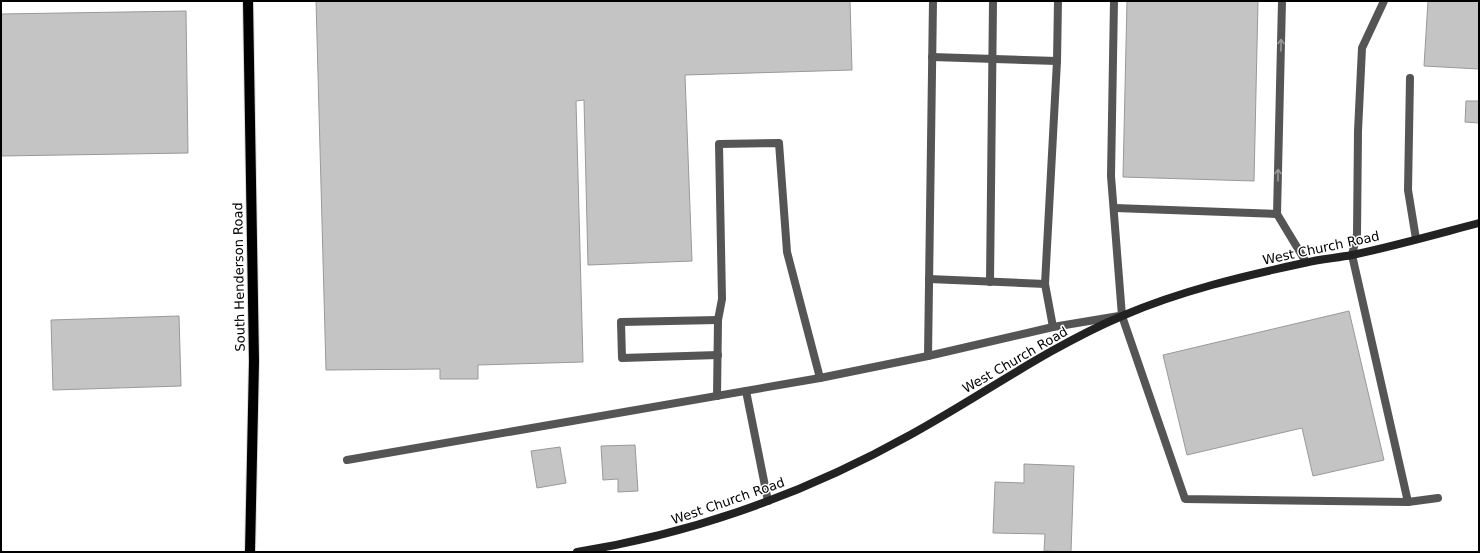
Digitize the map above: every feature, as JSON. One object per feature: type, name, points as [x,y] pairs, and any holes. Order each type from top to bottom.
[{"type":"main road","name":"South Henderson Road","points":[[248,1],[254,361],[250,552]]},
{"type":"street","name":"West Church Road","points":[[577,552],[623,544],[677,531],[768,501],[818,482],[867,459],[913,434],[1032,362],[1122,316],[1223,282],[1306,262],[1352,255],[1479,223]]},
{"type":"lane","points":[[928,356],[933,1]]},
{"type":"lane","points":[[990,282],[993,1]]},
{"type":"lane","points":[[1053,326],[1045,284],[1057,61],[1058,1]]},
{"type":"lane","points":[[1114,1],[1111,176],[1115,208],[1122,316],[1185,499],[1408,502],[1438,498]]},
{"type":"lane","points":[[1282,1],[1277,214],[1306,262]]},
{"type":"lane","points":[[1384,1],[1362,48],[1358,131],[1357,234],[1352,255],[1408,502]]},
{"type":"lane","points":[[932,57],[1057,61]]},
{"type":"lane","points":[[1410,78],[1408,190],[1416,239]]},
{"type":"lane","points":[[717,396],[718,320],[722,299],[718,144],[779,143],[787,252],[820,378]]},
{"type":"lane","points":[[1115,208],[1277,214]]},
{"type":"lane","points":[[929,279],[1045,284]]},
{"type":"lane","points":[[347,460],[820,378],[928,356],[1053,326],[1122,316]]},
{"type":"lane","points":[[718,320],[621,322],[622,358],[718,355]]},
{"type":"lane","points":[[746,391],[768,501]]},
{"type":"building","points":[[316,1],[850,1],[852,70],[685,75],[692,261],[588,265],[584,100],[576,101],[583,362],[478,365],[478,379],[440,379],[440,369],[326,370]]},
{"type":"building","points":[[1127,1],[1258,1],[1254,181],[1123,177]]},
{"type":"building","points":[[1428,1],[1479,1],[1479,69],[1424,66]]},
{"type":"building","points":[[186,11],[188,153],[1,156],[1,14]]},
{"type":"building","points":[[1466,101],[1479,101],[1479,123],[1465,122]]},
{"type":"building","points":[[1349,311],[1384,460],[1313,476],[1302,428],[1187,455],[1163,355]]},
{"type":"building","points":[[179,316],[181,386],[53,390],[51,320]]},
{"type":"building","points":[[635,445],[638,491],[618,492],[618,479],[603,480],[601,446]]},
{"type":"building","points":[[560,447],[566,483],[537,488],[531,451]]},
{"type":"building","points":[[1024,464],[1074,466],[1071,552],[1044,551],[1045,534],[993,533],[995,482],[1024,483]]}]
